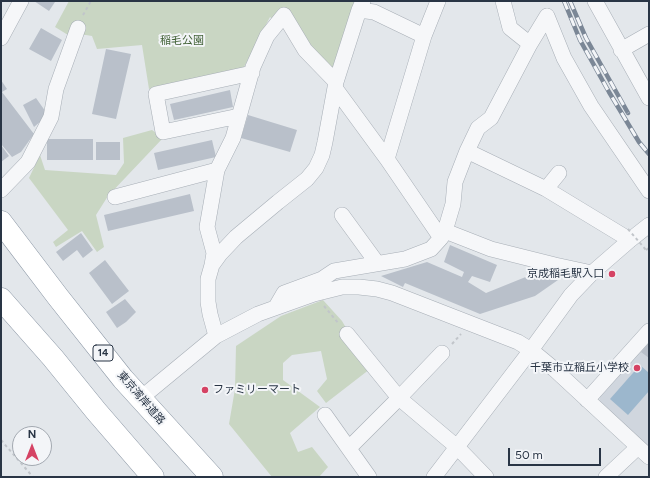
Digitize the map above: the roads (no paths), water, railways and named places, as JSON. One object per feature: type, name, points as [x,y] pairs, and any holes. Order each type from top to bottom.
[{"type":"highway","name":"東京湾岸道路","points":[[1,222],[123,379],[212,477]]},
{"type":"highway","points":[[1,299],[53,358],[153,477]]},
{"type":"street","points":[[1,38],[21,1]]},
{"type":"street","points":[[387,159],[424,36],[438,1]]},
{"type":"street","points":[[503,1],[510,28],[530,44]]},
{"type":"street","points":[[595,1],[649,98]]},
{"type":"street","points":[[212,265],[236,237],[307,179],[316,168],[322,155],[325,142],[335,85],[361,6],[424,36]]},
{"type":"street","points":[[216,336],[208,302],[208,279],[214,253],[207,227],[217,170],[233,138],[252,72],[267,36],[284,15],[305,50],[335,85],[443,235],[491,249],[592,273]]},
{"type":"street","points":[[276,307],[284,294],[322,279],[334,271],[405,259],[431,249],[443,235],[452,204],[455,182],[478,128],[491,118],[530,44],[547,16],[564,58],[590,106],[649,191]]},
{"type":"street","points":[[1,190],[28,162],[51,117],[56,89],[78,28]]},
{"type":"street","points":[[621,50],[649,34]]},
{"type":"street","points":[[239,116],[163,132],[156,94],[252,72]]},
{"type":"street","points":[[467,151],[546,189],[629,234]]},
{"type":"street","points":[[116,197],[217,170]]},
{"type":"street","points":[[546,189],[559,173]]},
{"type":"street","points":[[342,215],[376,263]]},
{"type":"street","points":[[434,477],[571,295],[629,234],[649,226]]},
{"type":"street","points":[[140,398],[216,336],[258,314],[314,294],[342,288],[358,287],[377,289],[392,293],[518,342],[531,350],[554,369],[644,452],[606,477]]},
{"type":"street","points":[[587,400],[649,331]]},
{"type":"street","points":[[347,334],[399,398],[457,447],[486,477]]},
{"type":"street","points":[[349,448],[442,353]]},
{"type":"street","points":[[325,414],[369,477]]},
{"type":"water","points":[[640,365],[649,373],[649,391],[628,415],[610,399]]},
{"type":"railway","points":[[564,1],[580,40],[639,142],[649,154]]},
{"type":"railway","points":[[570,1],[586,38],[628,113]]},
{"type":"place","name":"京成稲毛駅入口","points":[[612,274]]},
{"type":"place","name":"千葉市立稲丘小学校","points":[[637,368]]},
{"type":"place","name":"ファミリーマート","points":[[205,390]]},
{"type":"park label","name":"稲毛公園","points":[[182,41]]}]
